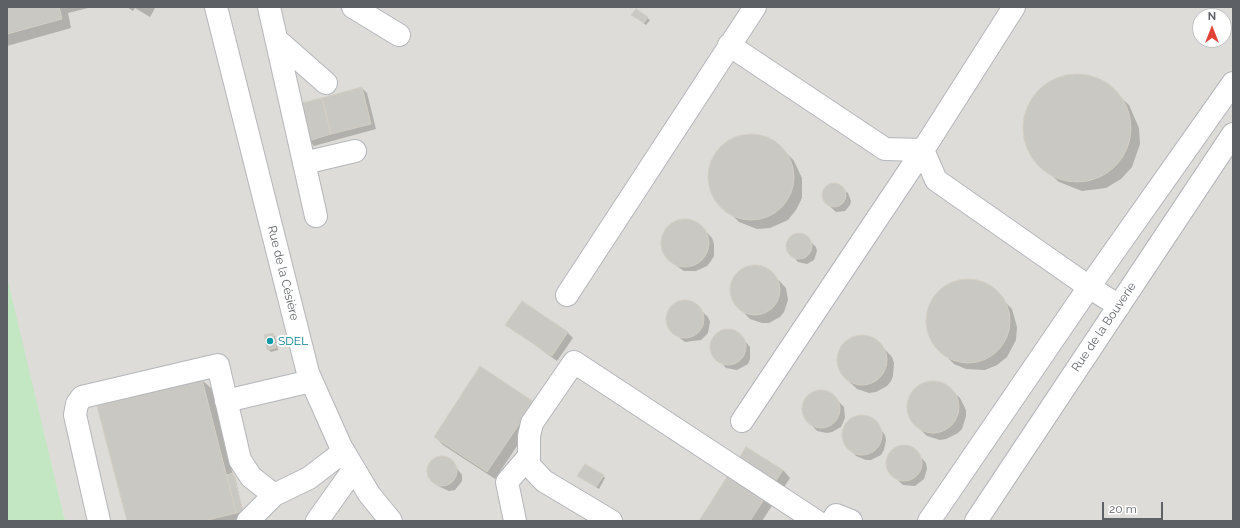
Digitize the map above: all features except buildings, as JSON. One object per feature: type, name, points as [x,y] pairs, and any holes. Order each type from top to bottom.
[{"type":"street","name":"Rue de la Césière","points":[[216,7],[311,381],[348,460],[369,494],[391,521]]},
{"type":"street","points":[[269,7],[316,216]]},
{"type":"street","points":[[353,7],[399,35]]},
{"type":"street","points":[[567,295],[755,7]]},
{"type":"street","points":[[742,421],[923,150],[1014,7]]},
{"type":"street","points":[[277,40],[326,83],[287,87]]},
{"type":"street","points":[[729,45],[885,149],[923,150]]},
{"type":"street","points":[[929,521],[1089,287],[1233,83]]},
{"type":"street","name":"Rue de la Bouverie","points":[[976,521],[1233,134]]},
{"type":"street","points":[[923,150],[936,180],[1089,287],[1119,306]]},
{"type":"street","points":[[304,163],[355,151]]},
{"type":"street","points":[[611,521],[544,480],[529,465],[529,436],[532,422],[574,362],[816,521]]},
{"type":"street","points":[[99,521],[75,415],[77,404],[82,397],[218,365],[240,460],[251,477],[274,495]]},
{"type":"street","points":[[226,401],[311,381]]},
{"type":"street","points":[[515,521],[508,482],[529,456]]},
{"type":"street","points":[[248,521],[274,495],[348,460]]},
{"type":"street","points":[[317,521],[348,460]]},
{"type":"street","points":[[832,521],[836,515],[851,521]]},
{"type":"shaded area","points":[[7,7],[1233,7],[1233,521],[65,521],[34,393],[7,400]]},
{"type":"green space","points":[[7,277],[65,521],[7,521]]},
{"type":"place","name":"SDEL","points":[[270,341]]}]
